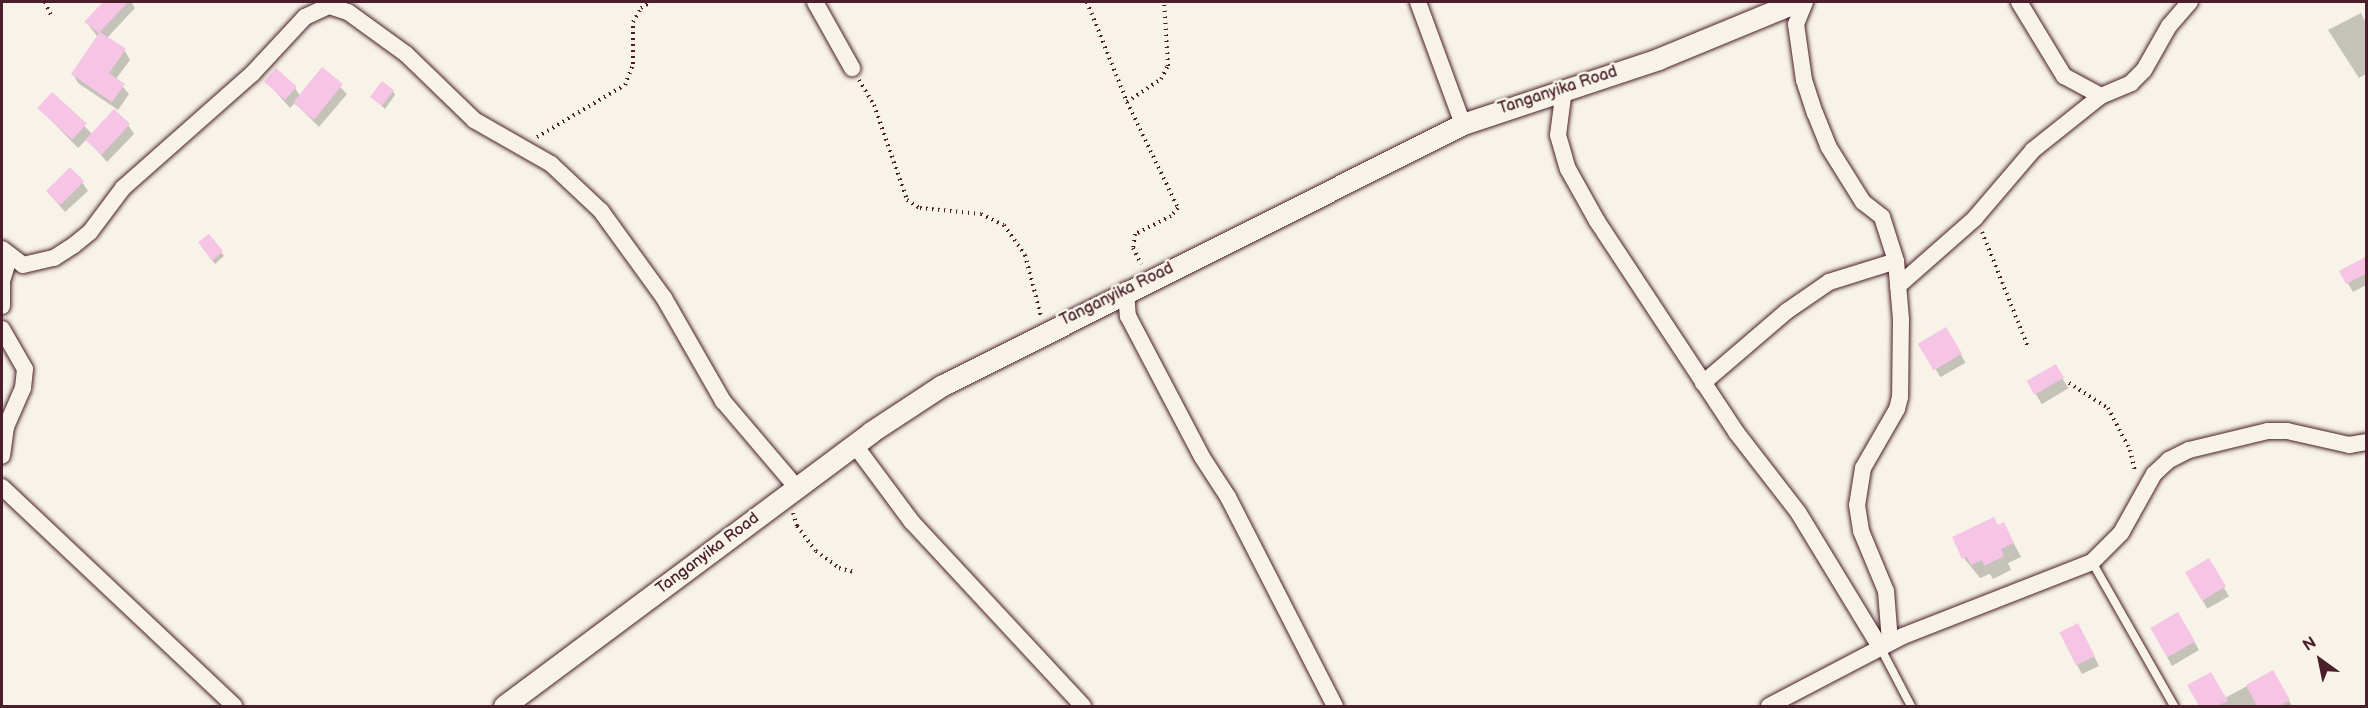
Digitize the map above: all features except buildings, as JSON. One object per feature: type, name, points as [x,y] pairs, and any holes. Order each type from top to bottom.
[{"type":"street","points":[[815,2],[852,68]]},
{"type":"street","points":[[1418,2],[1463,124]]},
{"type":"street","name":"Tanganyika Road","points":[[504,706],[854,444],[941,386],[1044,331],[1463,124],[1658,59],[1796,2]]},
{"type":"street","points":[[1805,2],[1796,24],[1804,80],[1815,113],[1828,146],[1863,202],[1882,218],[1896,261],[1900,397],[1897,409],[1863,468],[1857,505],[1861,531],[1886,591],[1885,644]]},
{"type":"street","points":[[2019,2],[2064,76],[2101,96]]},
{"type":"street","points":[[1898,286],[1975,218],[2033,150],[2101,96],[2131,83],[2144,70],[2169,26],[2190,2]]},
{"type":"street","points":[[2,306],[5,253],[22,265],[54,258],[74,245],[90,232],[123,188],[252,74],[305,17],[329,6],[348,12],[373,27],[474,120],[551,164],[601,211],[664,298],[723,401],[792,492]]},
{"type":"street","points":[[1564,89],[1558,135],[1568,169],[1597,221],[1703,383],[1798,512],[1885,644]]},
{"type":"street","points":[[1703,383],[1787,311],[1829,282],[1896,261]]},
{"type":"street","points":[[1126,290],[1128,316],[1202,457],[1228,497],[1335,706]]},
{"type":"street","points":[[2,329],[25,369],[23,388],[6,427],[2,456]]},
{"type":"street","points":[[1769,706],[1885,644],[2092,562],[2121,533],[2154,474],[2169,460],[2189,450],[2268,431],[2287,431],[2349,445],[2367,442]]},
{"type":"street","points":[[854,444],[912,522],[1083,706]]},
{"type":"street","points":[[2,487],[234,706]]},
{"type":"lane","points":[[2092,562],[2174,706]]},
{"type":"lane","points":[[1885,644],[1911,706]]},
{"type":"path","points":[[45,2],[52,18]]},
{"type":"path","points":[[518,147],[555,129],[625,85],[633,64],[633,22],[651,2]]},
{"type":"path","points":[[1087,2],[1127,102],[1178,208],[1171,216],[1142,229],[1133,240],[1138,262],[1155,276]]},
{"type":"path","points":[[1127,102],[1161,79],[1168,66],[1164,2]]},
{"type":"path","points":[[852,68],[874,105],[907,200],[920,208],[981,214],[1004,225],[1025,255],[1044,331]]},
{"type":"path","points":[[1975,218],[2028,347]]},
{"type":"path","points":[[2069,383],[2108,408],[2130,450],[2136,478]]},
{"type":"path","points":[[792,492],[797,526],[816,551],[839,568],[854,572]]}]
